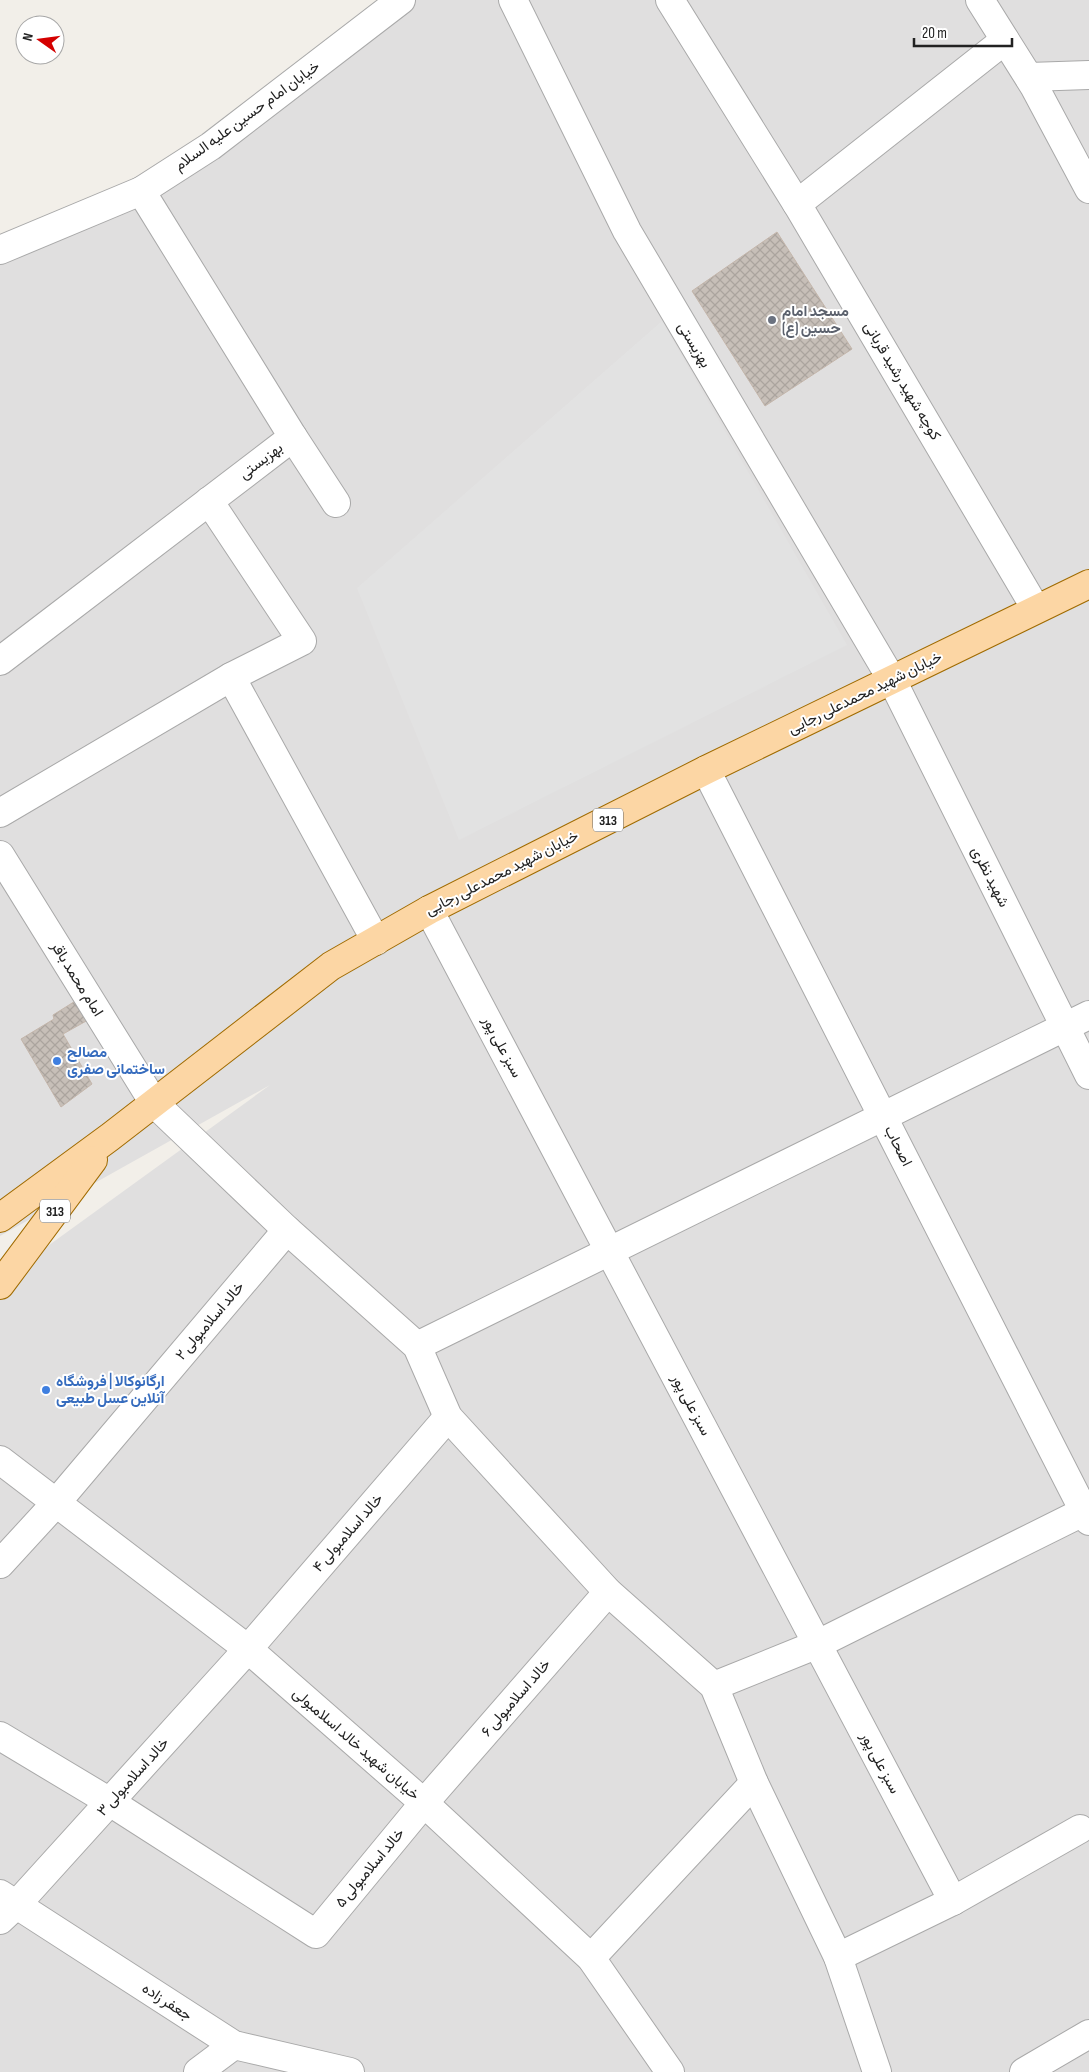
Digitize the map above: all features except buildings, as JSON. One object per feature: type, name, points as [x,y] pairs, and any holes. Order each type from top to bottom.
[{"type":"main road","name":"خیابان شهید محمدعلی رجایی","points":[[0,1218],[110,1137],[331,966],[429,910],[706,770],[1089,584]]},
{"type":"main road","name":"خیابان شهید محمدعلی رجایی","points":[[0,1285],[110,1137]]},
{"type":"street","name":"خیابان امام حسین علیه السلام","points":[[0,250],[141,191],[211,146],[401,0]]},
{"type":"street","name":"بهزیستی","points":[[513,0],[627,231],[892,680]]},
{"type":"street","name":"کوچه شهید رشید قربانی","points":[[670,0],[797,204],[1036,609]]},
{"type":"street","points":[[980,0],[1029,77],[1089,188]]},
{"type":"street","points":[[797,204],[1005,40]]},
{"type":"street","points":[[1029,77],[1089,75]]},
{"type":"street","name":"بهزیستی","points":[[0,661],[293,437],[141,191]]},
{"type":"street","points":[[293,437],[336,504]]},
{"type":"street","points":[[0,813],[231,677],[302,641],[209,502]]},
{"type":"street","points":[[231,677],[376,941]]},
{"type":"street","name":"شهید نظری","points":[[892,680],[1089,1075]]},
{"type":"street","name":"اصحاب","points":[[706,770],[1087,1514]]},
{"type":"street","name":"امام محمد باقر","points":[[0,855],[154,1103],[287,1230],[417,1346]]},
{"type":"street","name":"سبز علی پور","points":[[429,910],[953,1901]]},
{"type":"street","points":[[877,2072],[838,1958],[754,1783],[714,1686],[608,1592],[448,1417],[417,1346],[1089,1015]]},
{"type":"street","name":"خالد اسلامبولی ۲","points":[[0,1564],[56,1503],[287,1230]]},
{"type":"street","name":"خالد اسلامبولی ۴","points":[[248,1649],[448,1417]]},
{"type":"street","name":"خیابان شهید خالد اسلامبولی","points":[[0,1460],[248,1649],[424,1803],[591,1958],[670,2072]]},
{"type":"street","points":[[714,1686],[818,1644],[1087,1514]]},
{"type":"street","name":"خالد اسلامبولی ۶","points":[[424,1803],[608,1592]]},
{"type":"street","name":"خالد اسلامبولی ۳","points":[[6,1906],[110,1802],[248,1649]]},
{"type":"street","points":[[0,1736],[110,1802]]},
{"type":"street","points":[[591,1958],[754,1783]]},
{"type":"street","name":"خالد اسلامبولی ۵","points":[[110,1802],[316,1934],[424,1803]]},
{"type":"street","points":[[838,1958],[953,1901],[1080,1829]]},
{"type":"street","name":"جعفر زاده","points":[[6,1906],[234,2045],[350,2072]]},
{"type":"street","points":[[1024,2072],[1089,2034]]},
{"type":"street","points":[[198,2072],[234,2045]]},
{"type":"shaded area","points":[[405,0],[1089,0],[1089,2072],[0,2072],[0,1293],[16,1269],[270,1085],[0,1236],[0,250],[141,191]]},
{"type":"shaded area","points":[[662,321],[847,645],[459,840],[357,588]]},
{"type":"place","name":"مسجد امام حسین (ع)","points":[[772,320]]},
{"type":"place","name":"مصالح ساختمانی صفری","points":[[57,1061]]},
{"type":"place","name":"ارگانوکالا | فروشگاه آنلاین عسل طبیعی","points":[[46,1390]]}]
